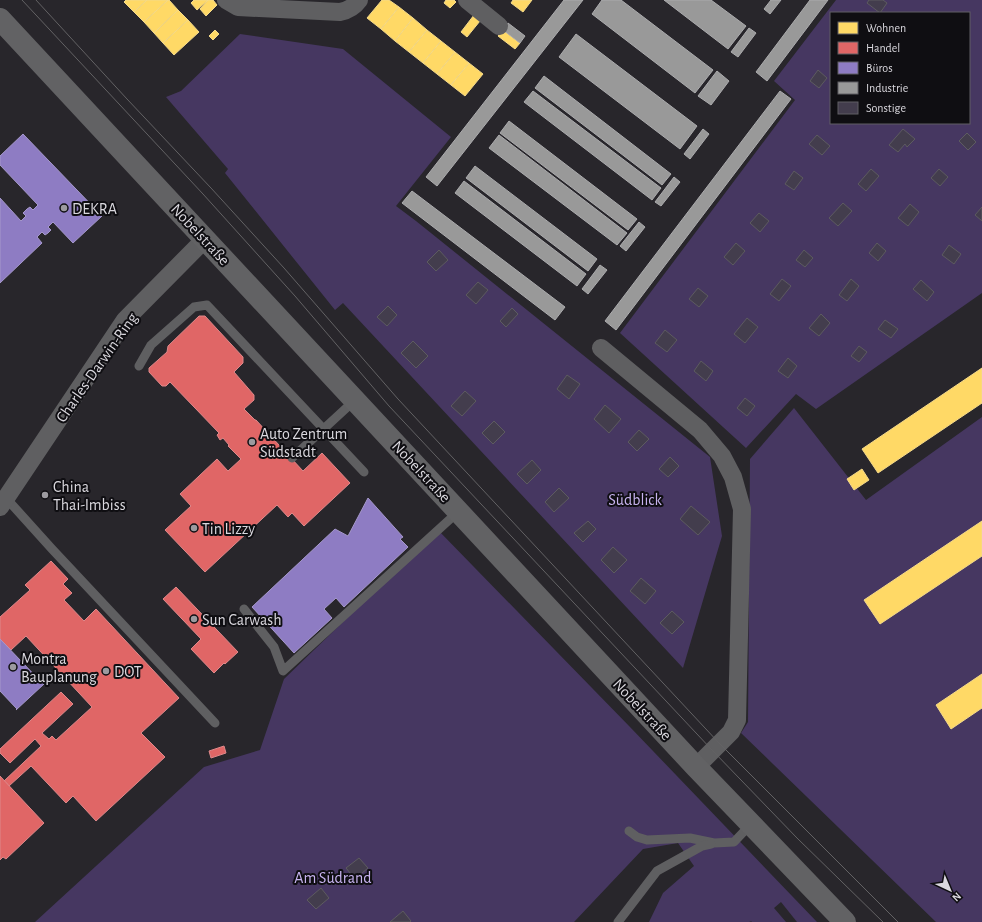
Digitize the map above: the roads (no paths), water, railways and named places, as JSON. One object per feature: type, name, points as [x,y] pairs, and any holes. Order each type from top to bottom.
[{"type":"main road","name":"Nobelstraße","points":[[0,19],[696,767],[845,922]]},
{"type":"street","points":[[226,0],[238,7],[244,8],[340,12],[349,10],[359,0]]},
{"type":"street","points":[[467,0],[499,26]]},
{"type":"street","name":"Charles-Darwin-Ring","points":[[3,503],[125,320],[205,239]]},
{"type":"street","points":[[601,348],[705,436],[722,456],[733,477],[742,509],[737,720],[731,732],[696,767]]},
{"type":"lane","points":[[139,366],[151,345],[194,307],[207,305],[364,472]]},
{"type":"lane","points":[[292,458],[355,400]]},
{"type":"lane","points":[[3,503],[52,549],[215,723]]},
{"type":"lane","points":[[244,609],[274,647],[283,671],[459,511]]},
{"type":"lane","points":[[618,922],[657,871],[702,846],[714,843],[734,842],[752,824]]},
{"type":"lane","points":[[629,831],[637,837],[647,840],[690,838],[714,843]]},
{"type":"tram line","points":[[22,0],[203,194],[295,296],[389,406],[712,750],[797,838],[883,922]]},
{"type":"tram line","points":[[36,0],[284,268],[398,399],[719,743],[898,922]]},
{"type":"place","name":"DEKRA","points":[[64,208]]},
{"type":"place","name":"Auto Zentrum Südstadt","points":[[252,442]]},
{"type":"place","name":"China Thai-Imbiss","points":[[45,495]]},
{"type":"place","name":"Tin Lizzy","points":[[194,528]]},
{"type":"place","name":"Sun Carwash","points":[[194,619]]},
{"type":"place","name":"Montra Bauplanung","points":[[13,667]]},
{"type":"place","name":"DOT","points":[[106,671]]},
{"type":"park label","name":"Südblick","points":[[635,499]]},
{"type":"park label","name":"Am Südrand","points":[[333,877]]}]
